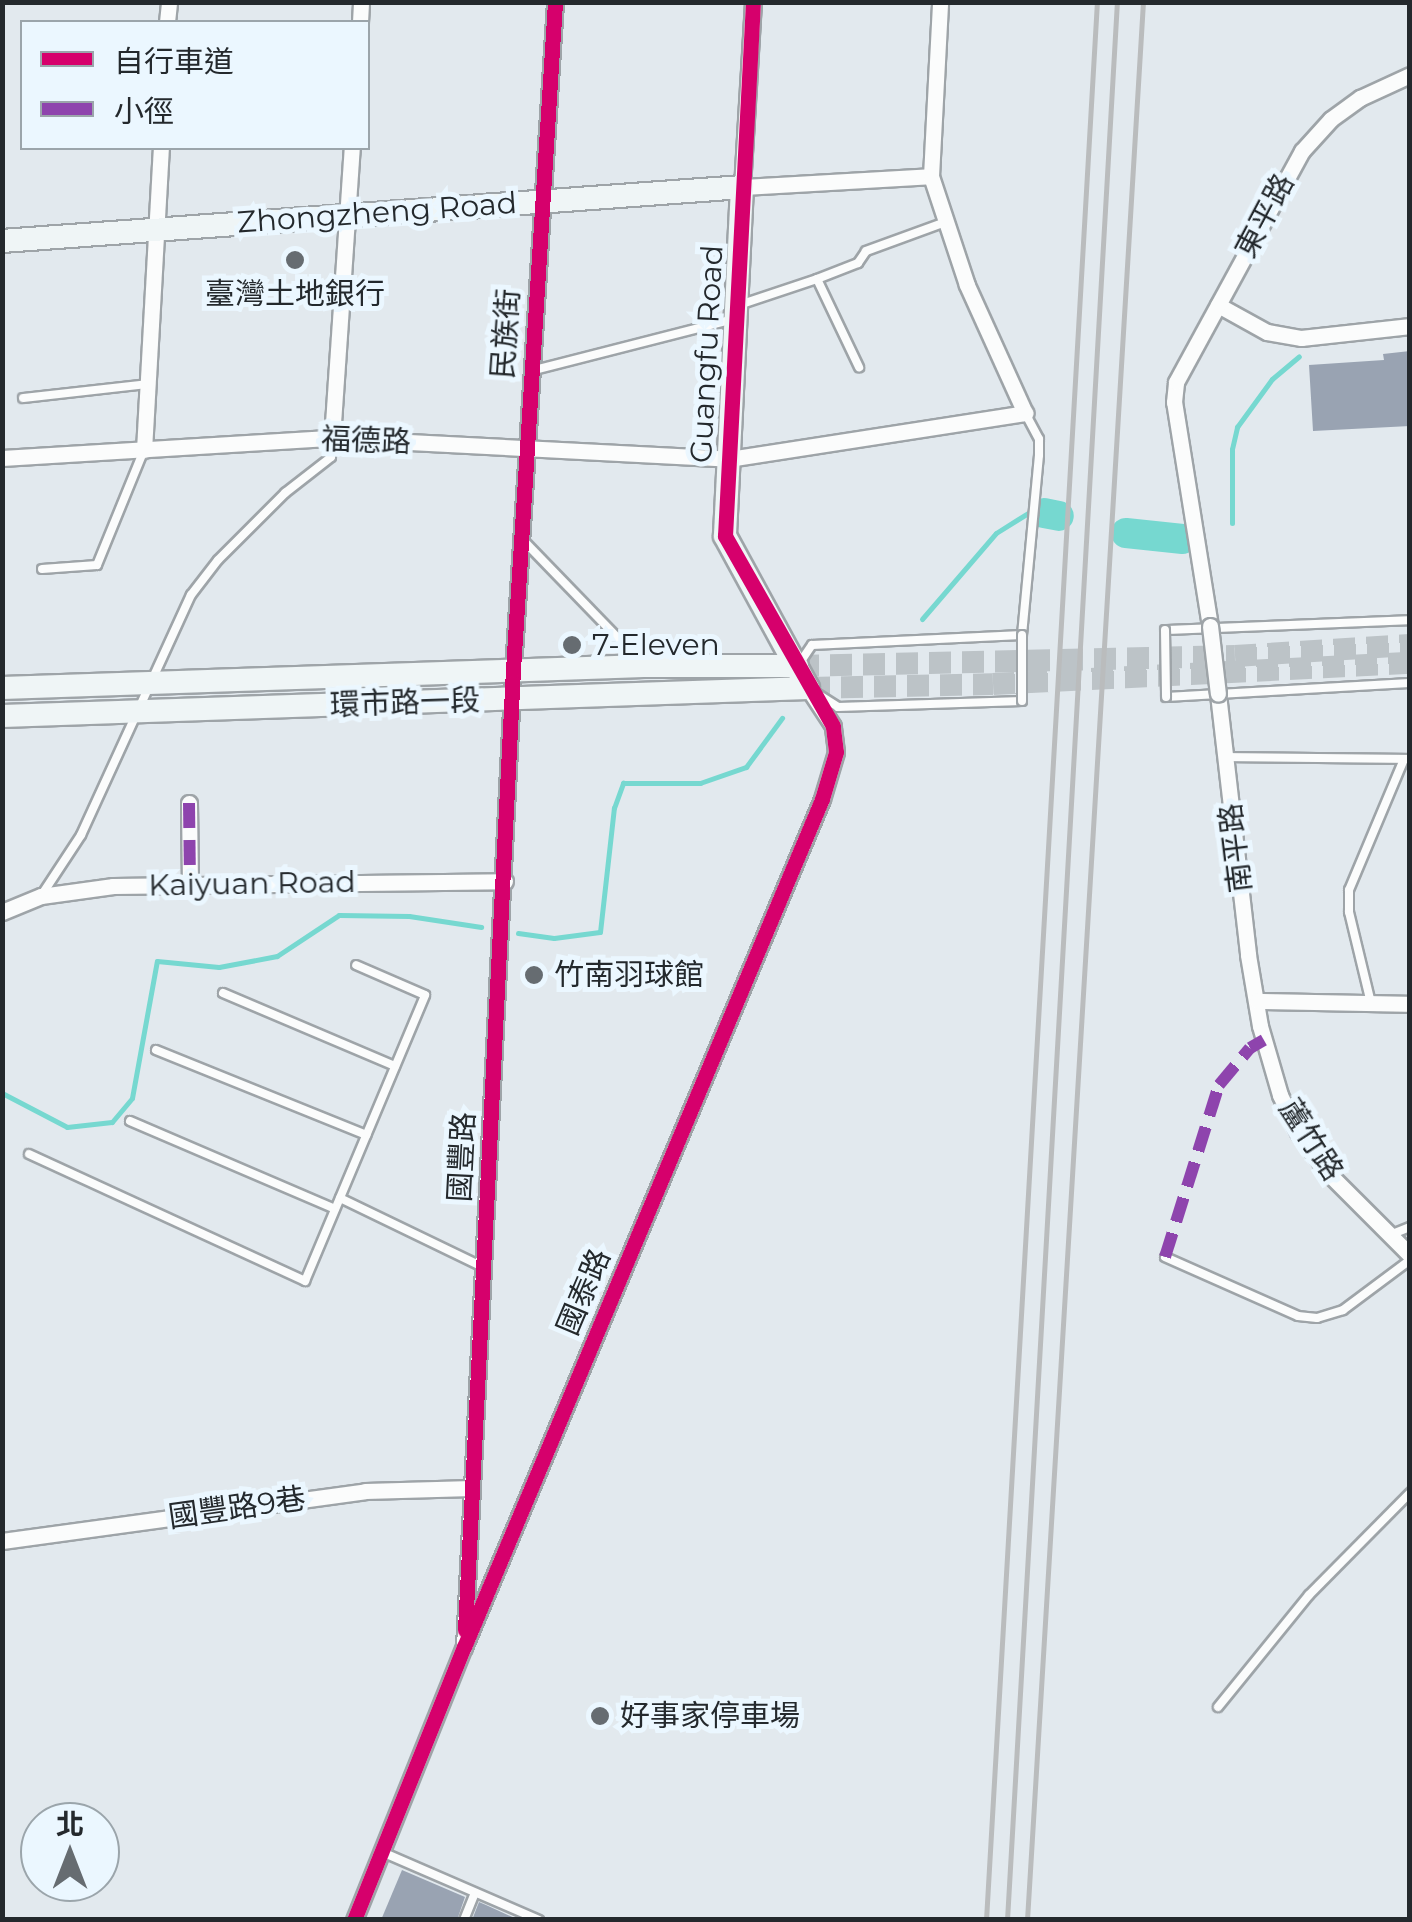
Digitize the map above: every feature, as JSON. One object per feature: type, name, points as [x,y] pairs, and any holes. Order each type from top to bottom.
[{"type":"main road","name":"Zhongzheng Road","points":[[2,241],[742,187]]},
{"type":"main road","name":"Guangfu Road","points":[[742,187],[725,536],[808,688]]},
{"type":"main road","name":"環市路一段","points":[[2,688],[644,666],[798,666]]},
{"type":"main road","name":"環市路一段","points":[[2,716],[808,688]]},
{"type":"street","name":"民族街","points":[[513,670],[556,2]]},
{"type":"street","name":"Guangfu Road","points":[[742,187],[753,2]]},
{"type":"street","points":[[940,2],[931,176],[943,223],[1024,413]]},
{"type":"street","name":"東平路","points":[[1210,626],[1174,402],[1176,382],[1302,151],[1331,119],[1360,98],[1410,76]]},
{"type":"street","points":[[144,450],[161,150]]},
{"type":"street","points":[[332,438],[352,150]]},
{"type":"street","name":"Zhongzheng Road","points":[[742,187],[931,176]]},
{"type":"street","points":[[1218,305],[1267,332],[1301,338],[1410,326]]},
{"type":"street","name":"福德路","points":[[2,458],[332,438],[729,459],[1024,413]]},
{"type":"street","name":"南平路","points":[[1210,626],[1256,1000]]},
{"type":"street","name":"國豐路","points":[[464,1647],[513,670]]},
{"type":"street","name":"國泰路","points":[[354,1920],[464,1647],[822,799],[836,752],[833,726],[808,688]]},
{"type":"street","points":[[189,803],[190,885]]},
{"type":"street","name":"Kaiyuan Road","points":[[2,912],[41,896],[113,886],[505,881]]},
{"type":"street","points":[[1256,1000],[1410,1004]]},
{"type":"street","name":"蘆竹路","points":[[1256,1000],[1269,1060],[1298,1132],[1330,1175],[1410,1258]]},
{"type":"street","name":"國豐路9巷","points":[[2,1541],[365,1490],[472,1488]]},
{"type":"lane","points":[[531,371],[735,312],[858,263],[866,250],[943,223]]},
{"type":"lane","points":[[817,279],[859,367]]},
{"type":"lane","points":[[22,398],[148,384]]},
{"type":"lane","points":[[808,688],[838,707],[1022,702],[1022,635],[1039,456],[1039,439],[1024,413]]},
{"type":"lane","points":[[41,896],[80,835],[191,595],[218,560],[285,494],[331,457],[332,438]]},
{"type":"lane","points":[[42,569],[97,565],[144,450]]},
{"type":"lane","points":[[522,538],[644,666]]},
{"type":"lane","points":[[1410,620],[1165,630],[1166,697],[1410,683]]},
{"type":"lane","points":[[798,666],[812,645],[1022,635]]},
{"type":"lane","points":[[1226,757],[1406,758],[1349,890],[1349,912],[1371,1003]]},
{"type":"lane","points":[[29,1154],[305,1281],[425,994],[356,965]]},
{"type":"lane","points":[[224,992],[395,1066]]},
{"type":"lane","points":[[156,1050],[366,1135]]},
{"type":"lane","points":[[130,1121],[335,1209]]},
{"type":"lane","points":[[340,1198],[484,1267]]},
{"type":"lane","points":[[1390,1235],[1410,1227]]},
{"type":"lane","points":[[1165,1257],[1298,1316],[1317,1318],[1344,1310],[1410,1258]]},
{"type":"lane","points":[[1218,1707],[1309,1595],[1410,1493]]},
{"type":"lane","points":[[382,1852],[539,1920]]},
{"type":"lane","points":[[464,1920],[475,1892]]},
{"type":"building","points":[[1410,351],[1410,426],[1313,431],[1309,365],[1384,360],[1383,354]]},
{"type":"building","points":[[402,1870],[465,1897],[457,1920],[381,1920]]},
{"type":"building","points":[[479,1902],[486,1905],[519,1920],[472,1920]]},
{"type":"waterway","points":[[1232,523],[1232,449],[1237,427],[1272,379],[1299,356]]},
{"type":"waterway","points":[[922,619],[996,533],[1030,512]]},
{"type":"waterway","points":[[1044,513],[1059,516]]},
{"type":"waterway","points":[[1126,533],[1183,539]]},
{"type":"waterway","points":[[518,933],[554,938],[600,932],[614,808],[623,783],[700,783],[746,767],[782,718]]},
{"type":"waterway","points":[[2,1093],[67,1127],[112,1122],[132,1098],[157,961],[219,967],[277,956],[339,915],[409,916],[481,927]]},
{"type":"tunnel","points":[[797,666],[1235,656],[1410,645]]},
{"type":"tunnel","points":[[808,688],[993,684],[1410,663]]},
{"type":"railway","points":[[986,1920],[1097,2]]},
{"type":"railway","points":[[1007,1920],[1117,2]]},
{"type":"railway","points":[[1027,1920],[1143,2]]},
{"type":"marked path","points":[[189,803],[190,885]]},
{"type":"marked path","points":[[1165,1257],[1219,1085],[1250,1048],[1264,1040]]},
{"type":"cycle path","points":[[465,1630],[513,670],[555,2]]},
{"type":"cycle path","points":[[354,1920],[464,1647],[822,799],[836,752],[833,726],[725,536],[753,2]]},
{"type":"place","name":"臺灣土地銀行","points":[[295,260]]},
{"type":"place","name":"7-Eleven","points":[[572,645]]},
{"type":"place","name":"竹南羽球館","points":[[534,975]]},
{"type":"place","name":"好事家停車場","points":[[600,1716]]}]
